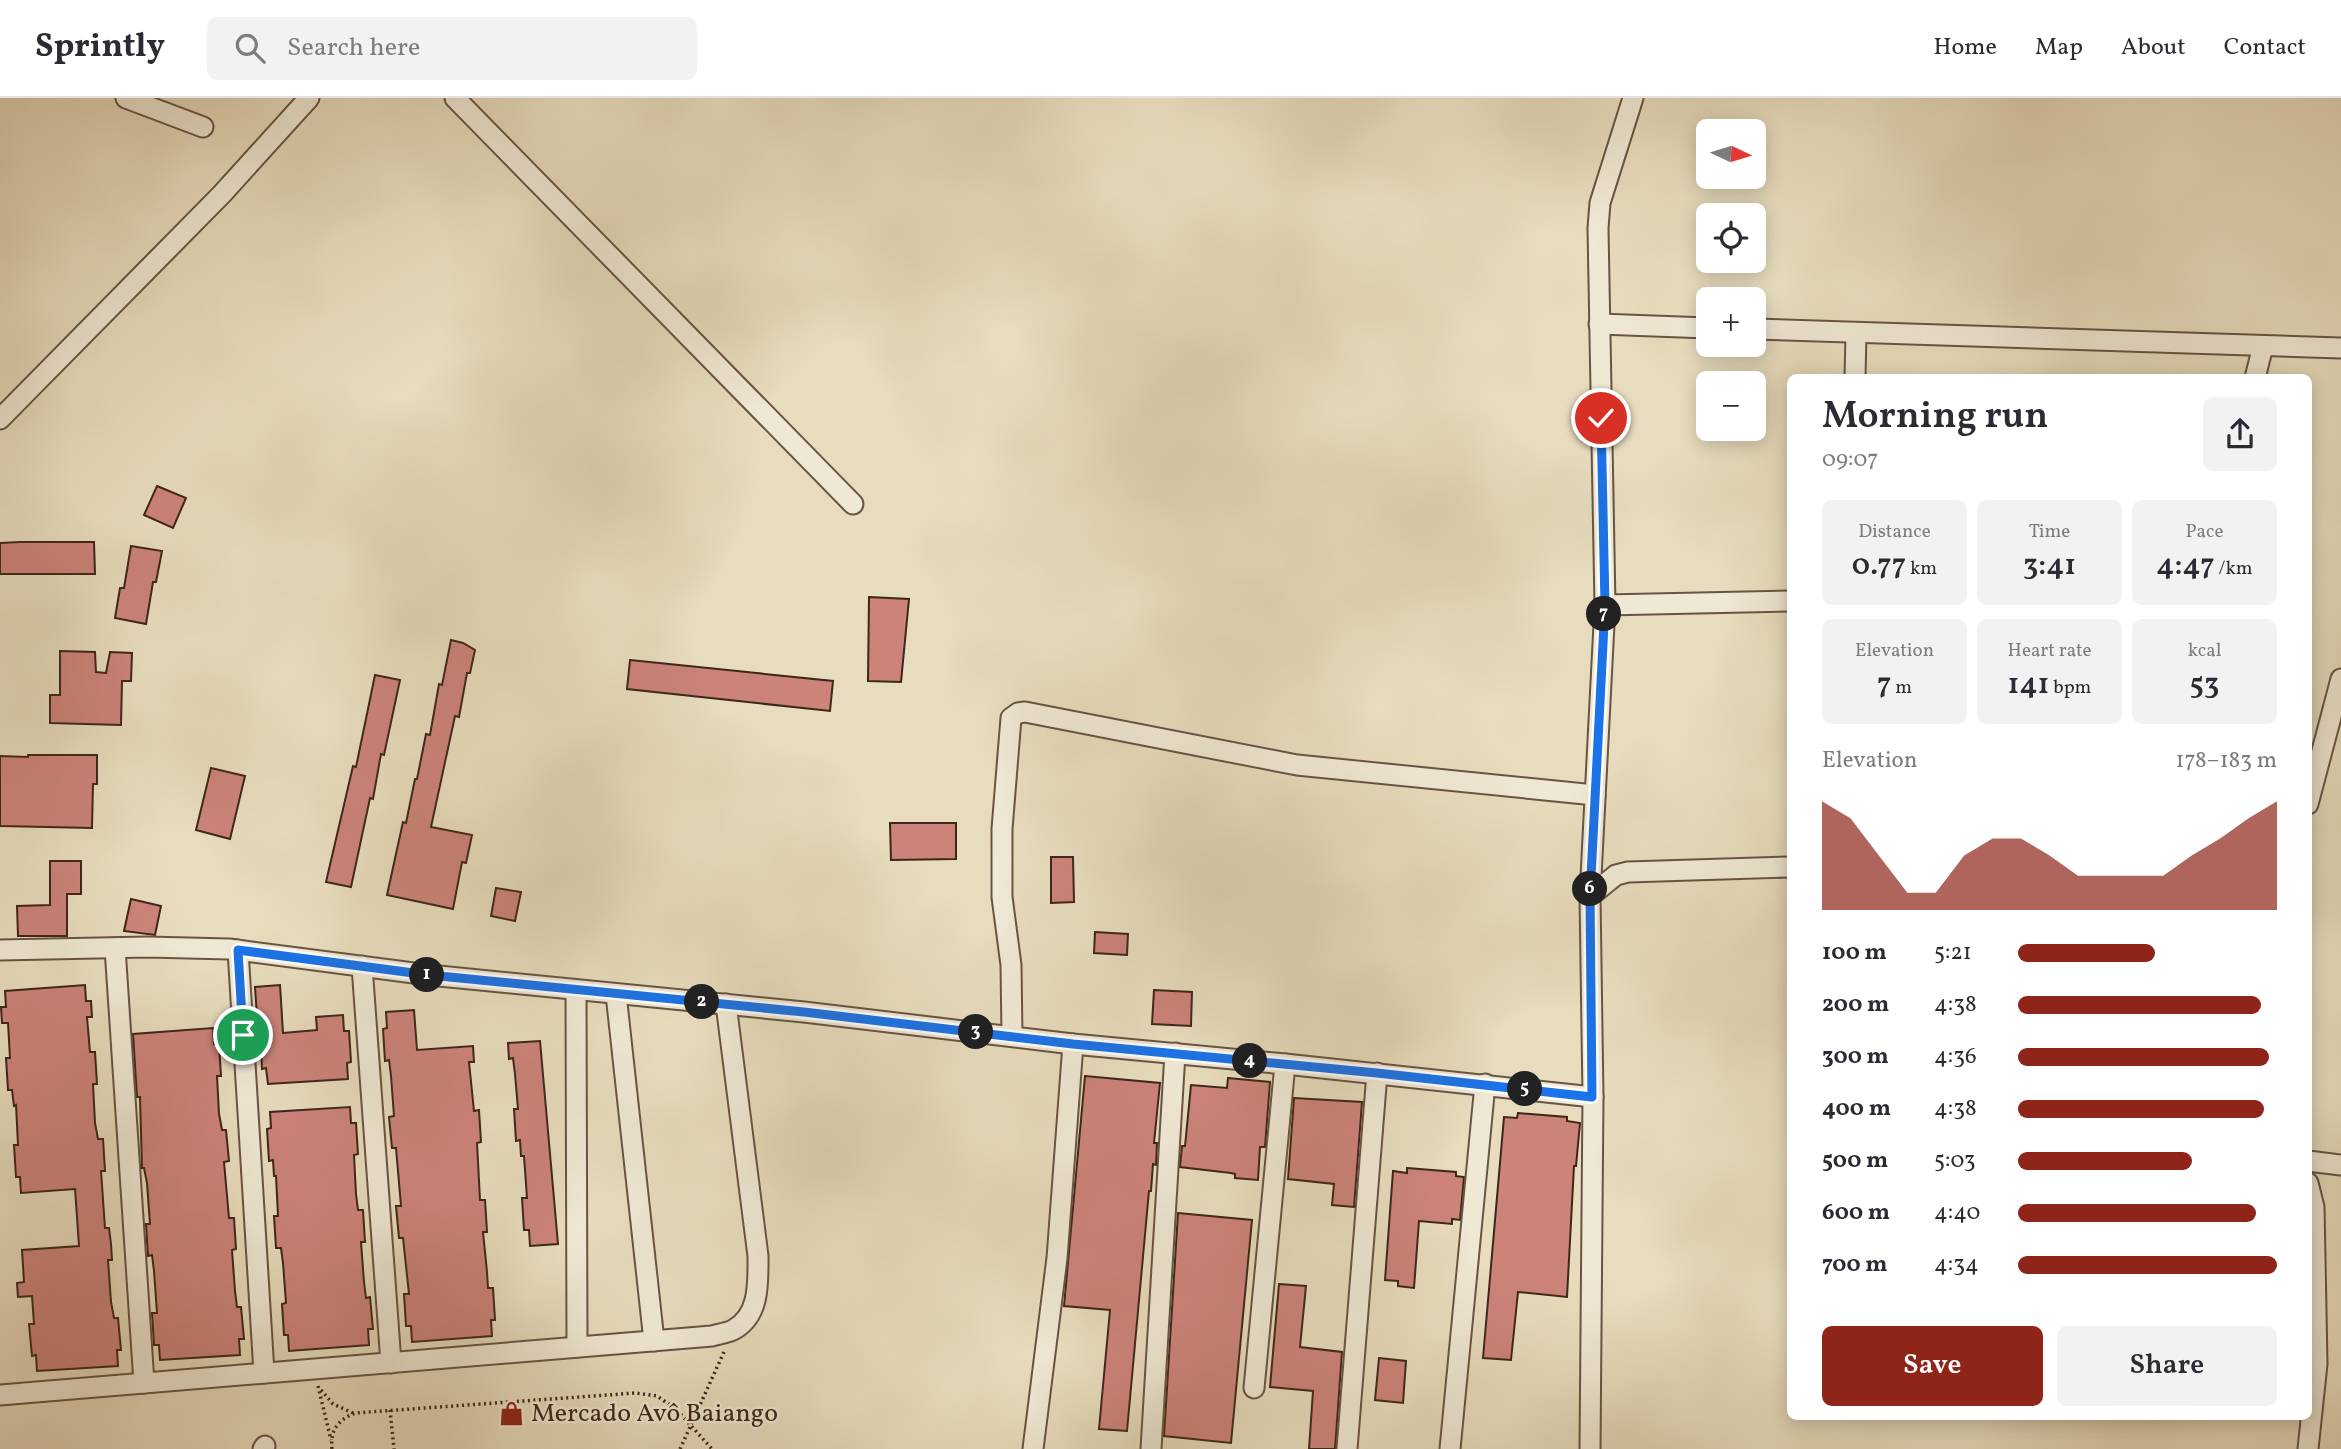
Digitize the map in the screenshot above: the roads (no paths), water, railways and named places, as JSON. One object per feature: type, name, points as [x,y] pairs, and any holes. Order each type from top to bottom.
[{"type":"street","points":[[126,98],[203,127]]},
{"type":"street","points":[[0,419],[222,194],[309,98]]},
{"type":"street","points":[[455,98],[853,504]]},
{"type":"street","points":[[1590,1449],[1590,896],[1605,605],[1598,228],[1600,203],[1633,98]]},
{"type":"street","points":[[1600,324],[1696,328]]},
{"type":"street","points":[[1766,329],[2341,348]]},
{"type":"street","points":[[1855,374],[1856,332]]},
{"type":"street","points":[[2256,374],[2263,346]]},
{"type":"street","points":[[1605,605],[1787,601]]},
{"type":"street","points":[[2312,793],[2335,728],[2341,679]]},
{"type":"street","points":[[1012,1035],[1011,965],[1002,897],[1002,829],[1011,718],[1018,713],[1025,712],[1297,765],[1595,795]]},
{"type":"street","points":[[1590,896],[1616,875],[1628,872],[1787,866]]},
{"type":"street","points":[[115,948],[144,1383]]},
{"type":"street","points":[[0,950],[238,950],[576,990],[1012,1035],[1073,1044],[1592,1097]]},
{"type":"street","points":[[238,950],[264,1373]]},
{"type":"street","points":[[362,966],[391,1363]]},
{"type":"street","points":[[576,990],[577,1347]]},
{"type":"street","points":[[616,994],[654,1341]]},
{"type":"street","points":[[0,1395],[712,1336],[733,1330],[752,1313],[758,1285],[758,1256],[726,1004]]},
{"type":"street","points":[[1033,1449],[1057,1258],[1073,1044]]},
{"type":"street","points":[[1151,1449],[1175,1053]]},
{"type":"street","points":[[1254,1388],[1285,1064]]},
{"type":"street","points":[[1347,1449],[1377,1073]]},
{"type":"street","points":[[1450,1449],[1485,1084]]},
{"type":"street","points":[[2312,1161],[2341,1165]]},
{"type":"street","points":[[2312,1199],[2317,1364],[2312,1411]]},
{"type":"street","points":[[2308,1449],[2311,1420]]},
{"type":"place","name":"Mercado Avô Baiango","points":[[511,1414]]}]
